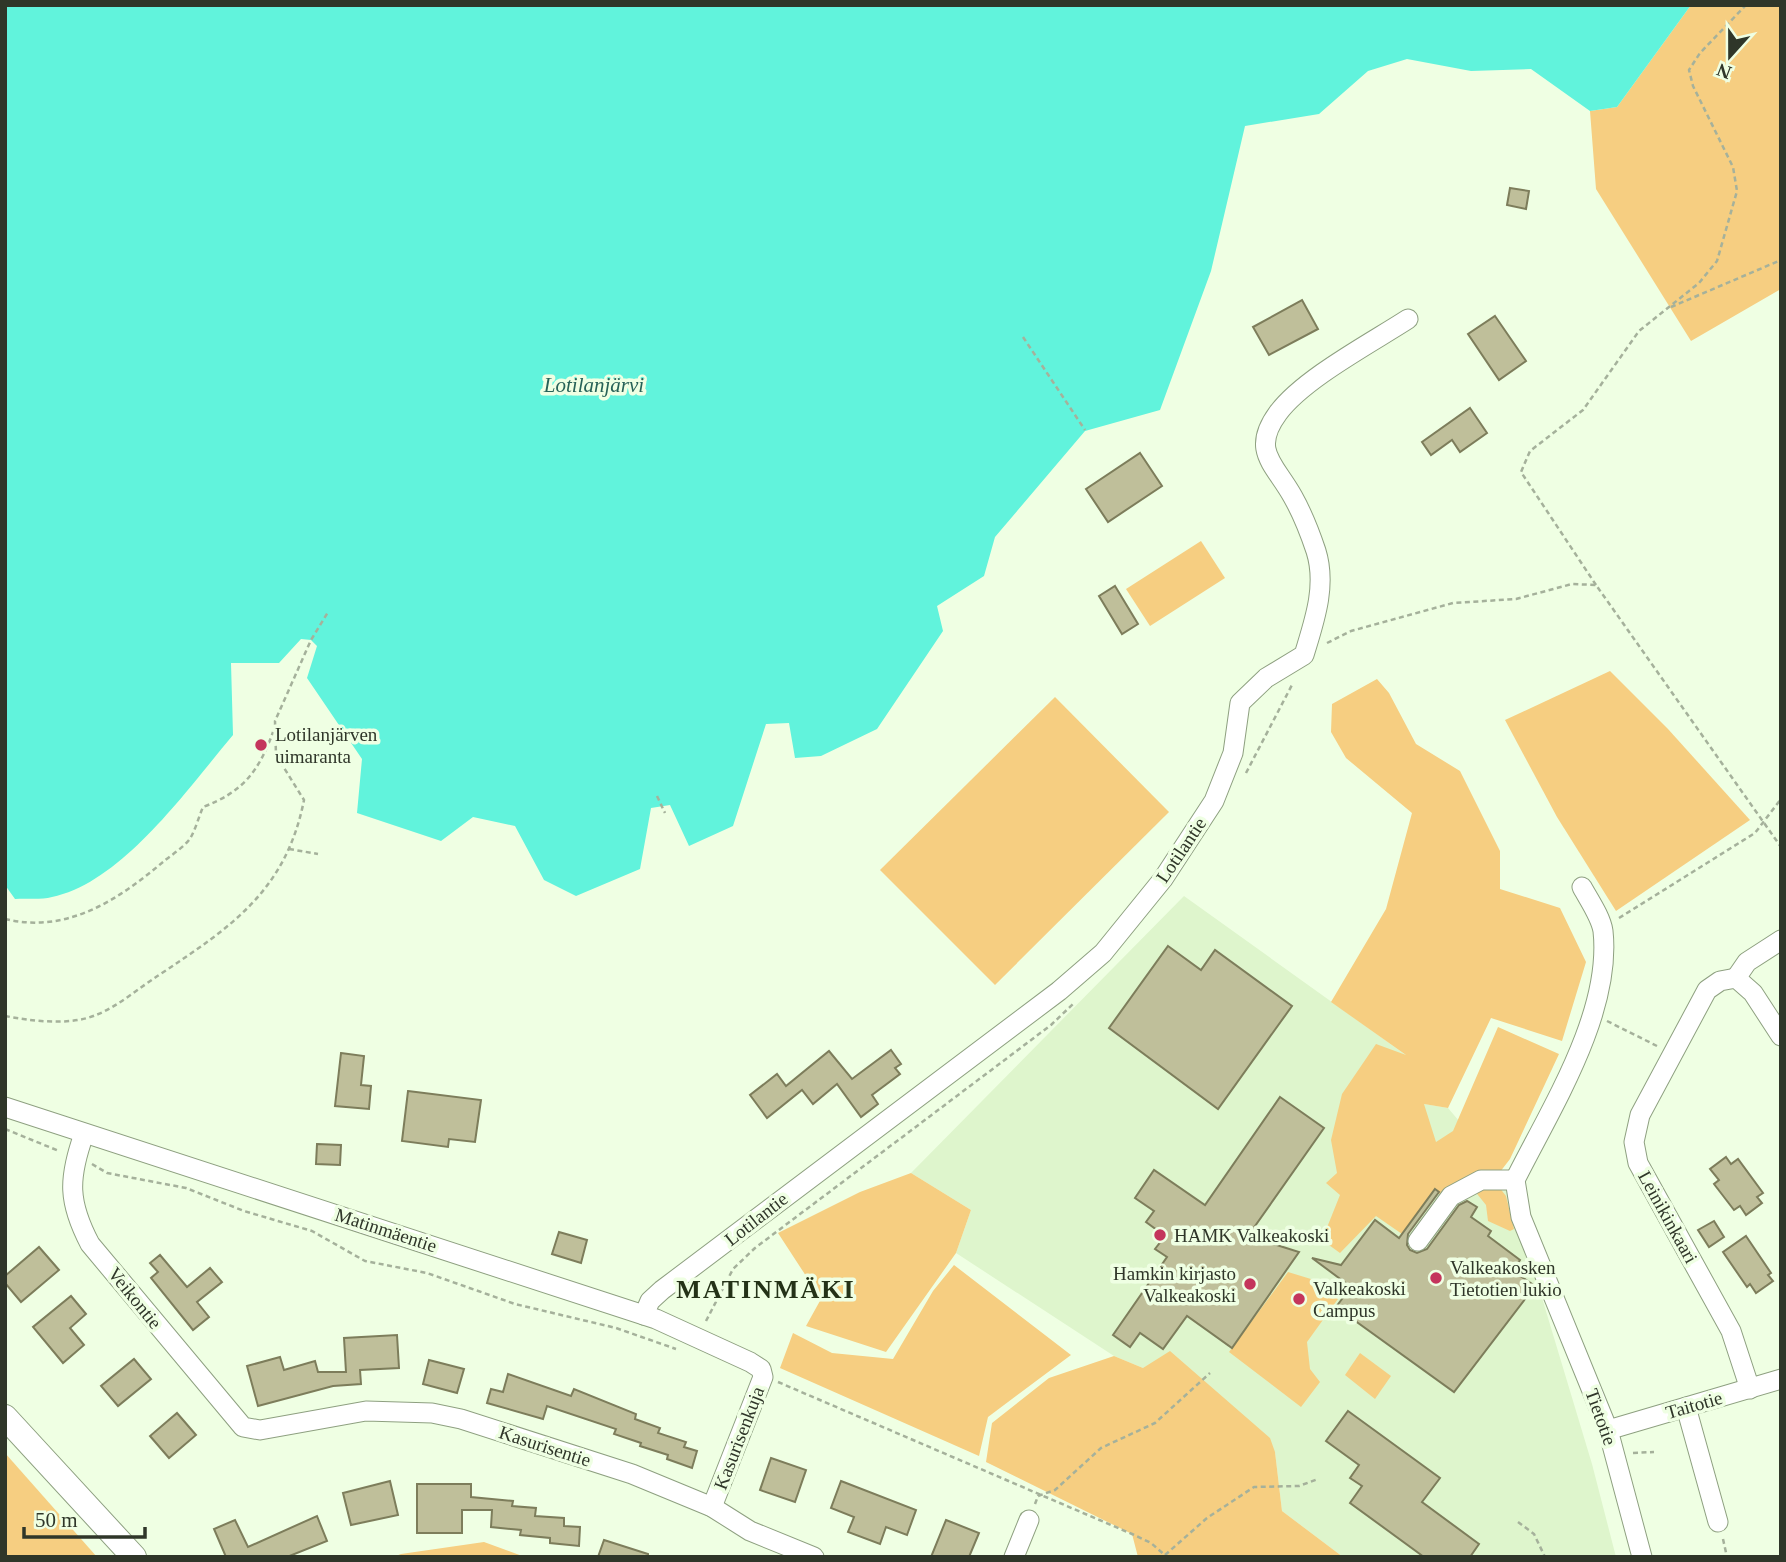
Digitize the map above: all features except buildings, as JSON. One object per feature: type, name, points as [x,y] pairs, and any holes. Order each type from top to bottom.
[{"type":"main road","points":[[5,1417],[134,1557]]},
{"type":"street","points":[[1304,655],[1320,604],[1317,553],[1293,496],[1268,462],[1264,438],[1278,413],[1298,392],[1408,319]]},
{"type":"street","name":"Lotilantie","points":[[650,1317],[650,1301],[1059,991],[1103,953],[1163,879],[1213,801],[1233,753],[1240,704],[1266,678],[1304,655]]},
{"type":"street","points":[[1418,1241],[1451,1196],[1481,1180],[1515,1180],[1595,1014],[1603,978],[1603,928],[1582,887]]},
{"type":"street","name":"Leinikinkaari","points":[[1750,1389],[1731,1331],[1638,1163],[1634,1142],[1640,1115],[1707,990],[1720,981],[1736,978],[1747,962],[1781,940]]},
{"type":"street","points":[[1736,978],[1753,993],[1781,1036]]},
{"type":"street","name":"Matinmäentie","points":[[5,1107],[84,1135],[650,1317],[762,1373]]},
{"type":"street","name":"Veikontie","points":[[84,1135],[71,1177],[73,1204],[90,1244],[234,1420],[243,1427],[260,1430]]},
{"type":"street","name":"Tietotie","points":[[1515,1180],[1521,1217],[1551,1284],[1608,1430],[1643,1555]]},
{"type":"street","name":"Kasurisenkuja","points":[[712,1507],[762,1373]]},
{"type":"street","name":"Taitotie","points":[[1608,1430],[1781,1379]]},
{"type":"street","points":[[1686,1408],[1718,1522]]},
{"type":"street","name":"Kasurisentie","points":[[260,1430],[366,1411],[432,1413],[461,1419],[632,1474],[712,1507],[750,1531],[814,1557]]},
{"type":"street","points":[[1014,1557],[1029,1520]]},
{"type":"path","points":[[1746,5],[1700,53],[1689,70],[1693,86],[1733,167],[1737,191],[1717,261],[1699,283],[1639,331],[1583,410],[1530,452],[1521,472],[1596,585],[1781,847]]},
{"type":"path","points":[[1668,308],[1781,260]]},
{"type":"path","points":[[1023,337],[1085,430]]},
{"type":"path","points":[[1242,779],[1291,689],[1304,655],[1351,631],[1452,603],[1516,599],[1572,584],[1596,585]]},
{"type":"path","points":[[5,1016],[72,1020],[96,1015],[210,941],[261,896],[297,836],[304,800],[276,755],[275,721],[311,640],[328,612]]},
{"type":"path","points":[[5,919],[43,923],[68,920],[97,909],[141,881],[190,839],[203,807],[227,798],[244,784],[264,757],[275,728]]},
{"type":"path","points":[[657,796],[665,813]]},
{"type":"path","points":[[1603,928],[1755,833],[1781,799]]},
{"type":"path","points":[[289,849],[318,854]]},
{"type":"path","points":[[5,1129],[76,1157],[107,1173],[186,1188],[244,1211],[312,1231],[365,1261],[427,1273],[515,1304],[616,1328],[669,1348],[693,1350],[733,1269],[755,1248],[1051,1025],[1080,998]]},
{"type":"path","points":[[1595,1014],[1673,1054]]},
{"type":"path","points":[[762,1373],[1038,1496],[1132,1534],[1151,1543],[1166,1556],[1207,1518],[1254,1487],[1298,1486],[1318,1479]]},
{"type":"path","points":[[1038,1496],[1055,1490],[1101,1448],[1155,1423],[1210,1373]]},
{"type":"path","points":[[1518,1522],[1534,1534],[1545,1557]]},
{"type":"shaded area","points":[[1691,5],[1781,5],[1781,289],[1691,341],[1596,189],[1590,111],[1617,107]]},
{"type":"shaded area","points":[[1201,541],[1225,578],[1150,626],[1126,589]]},
{"type":"shaded area","points":[[1610,671],[1668,729],[1750,820],[1616,911],[1557,817],[1505,720]]},
{"type":"shaded area","points":[[1377,679],[1389,693],[1416,744],[1460,771],[1500,851],[1500,889],[1560,908],[1586,962],[1562,1041],[1491,1018],[1448,1108],[1424,1104],[1436,1142],[1453,1131],[1498,1027],[1559,1054],[1510,1159],[1500,1172],[1444,1197],[1434,1190],[1402,1234],[1376,1216],[1340,1253],[1322,1240],[1340,1195],[1326,1183],[1337,1173],[1331,1140],[1342,1094],[1376,1044],[1406,1055],[1331,1002],[1386,909],[1412,813],[1346,758],[1331,732],[1332,704]]},
{"type":"shaded area","points":[[1055,697],[1169,812],[995,985],[880,870]]},
{"type":"shaded area","name":"HAMK Valkeakoski","points":[[1184,896],[1410,1058],[1424,1104],[1448,1108],[1505,1175],[1592,1464],[1616,1557],[1343,1557],[1282,1511],[1275,1452],[1143,1368],[1114,1356],[956,1253],[971,1210],[911,1173]]},
{"type":"shaded area","points":[[911,1173],[971,1210],[956,1253],[886,1352],[806,1326],[821,1299],[778,1233],[860,1192]]},
{"type":"shaded area","points":[[1499,1187],[1506,1196],[1514,1229],[1510,1231],[1488,1221],[1486,1205],[1474,1190]]},
{"type":"shaded area","points":[[954,1265],[1071,1355],[988,1417],[979,1456],[780,1368],[793,1333],[832,1353],[893,1359],[933,1291]]},
{"type":"shaded area","points":[[1288,1272],[1324,1283],[1338,1299],[1307,1342],[1310,1369],[1320,1382],[1301,1407],[1229,1352]]},
{"type":"shaded area","points":[[1170,1351],[1270,1438],[1275,1452],[1282,1511],[1343,1557],[1138,1557],[1132,1534],[986,1462],[992,1423],[1049,1378],[1114,1356],[1143,1368]]},
{"type":"shaded area","points":[[1360,1353],[1391,1376],[1375,1399],[1345,1375]]},
{"type":"shaded area","points":[[5,1453],[97,1557],[5,1557]]},
{"type":"shaded area","points":[[484,1542],[525,1557],[393,1557],[401,1554]]},
{"type":"water","name":"Lotilanjärvi","points":[[5,5],[1691,5],[1617,107],[1590,111],[1531,69],[1471,71],[1407,59],[1368,71],[1319,114],[1245,126],[1211,271],[1160,410],[1085,431],[995,537],[984,576],[937,606],[943,631],[877,729],[821,756],[795,758],[789,723],[766,724],[733,826],[689,846],[670,805],[651,808],[640,869],[576,896],[544,880],[515,826],[473,817],[441,841],[357,813],[362,759],[307,678],[317,646],[311,640],[301,639],[279,663],[231,663],[233,735],[175,805],[128,853],[104,873],[78,888],[48,898],[15,899],[5,885]]},
{"type":"place","name":"Lotilanjärven uimaranta","points":[[261,745]]},
{"type":"place","name":"HAMK Valkeakoski","points":[[1160,1235]]},
{"type":"place","name":"Valkeakosken Tietotien lukio","points":[[1436,1278]]},
{"type":"place","name":"Hamkin kirjasto Valkeakoski","points":[[1250,1284]]},
{"type":"place","name":"Valkeakoski Campus","points":[[1299,1299]]},
{"type":"district","name":"MATINMÄKI","points":[[766,1289]]}]
